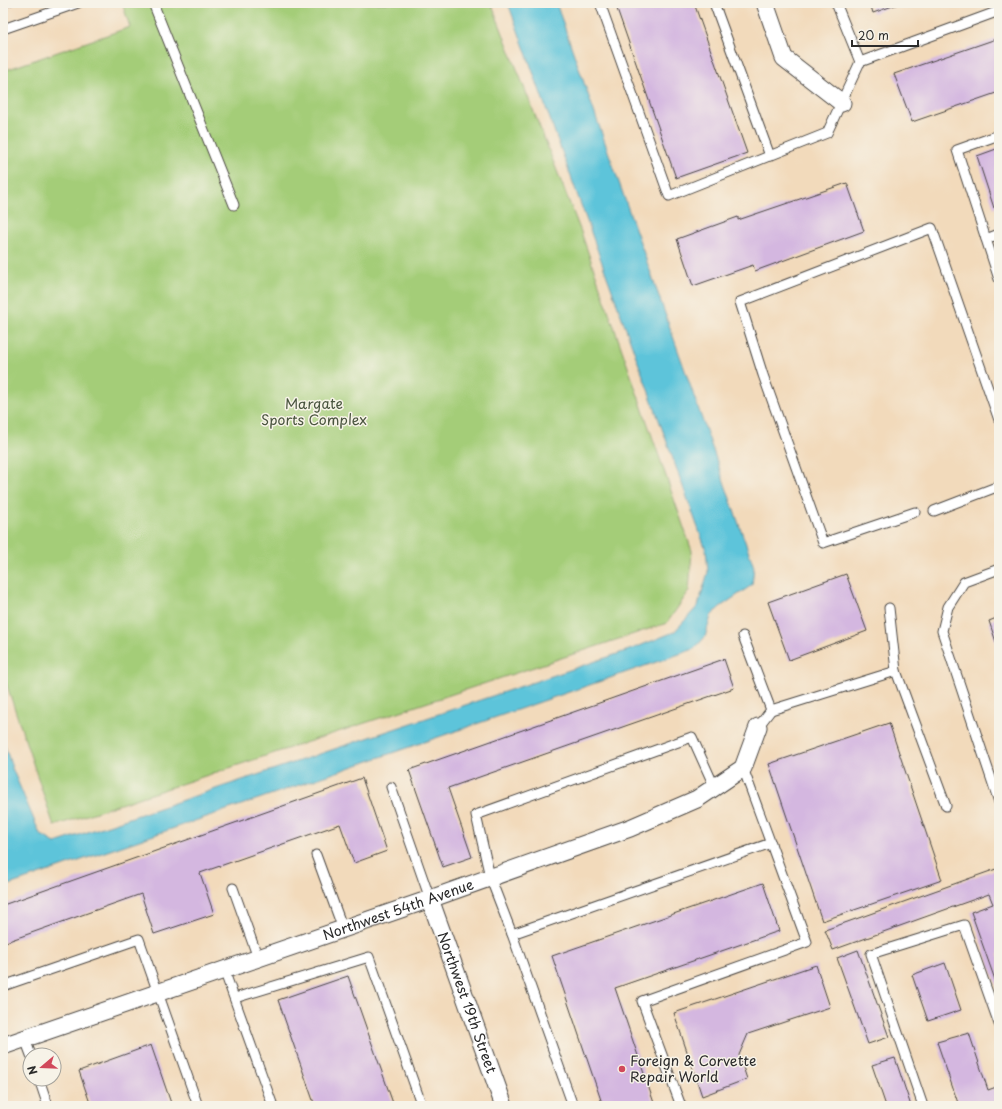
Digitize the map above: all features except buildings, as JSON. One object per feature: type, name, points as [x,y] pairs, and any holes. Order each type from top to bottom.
[{"type":"street","points":[[765,3],[784,58],[842,103]]},
{"type":"street","points":[[743,768],[758,727]]},
{"type":"street","name":"Northwest 54th Avenue","points":[[3,1046],[430,899],[630,828],[697,800],[743,768]]},
{"type":"street","name":"Northwest 19th Street","points":[[430,899],[504,1106]]},
{"type":"lane","points":[[3,29],[78,3]]},
{"type":"lane","points":[[153,3],[234,204]]},
{"type":"lane","points":[[600,3],[669,196],[827,133],[860,62],[836,3]]},
{"type":"lane","points":[[714,3],[770,156]]},
{"type":"lane","points":[[860,62],[999,11]]},
{"type":"lane","points":[[999,135],[957,150],[999,279]]},
{"type":"lane","points":[[915,512],[822,543],[763,375],[740,302],[932,228],[999,420]]},
{"type":"lane","points":[[986,239],[999,234]]},
{"type":"lane","points":[[934,511],[999,486]]},
{"type":"lane","points":[[999,569],[964,582],[948,608],[942,631],[999,802]]},
{"type":"lane","points":[[889,608],[896,671],[946,806]]},
{"type":"lane","points":[[743,636],[771,710]]},
{"type":"lane","points":[[758,727],[771,710],[896,671]]},
{"type":"lane","points":[[573,1106],[512,934],[490,877],[476,815],[692,736],[714,788]]},
{"type":"lane","points":[[680,1106],[642,1001],[807,942],[743,768]]},
{"type":"lane","points":[[391,787],[430,899]]},
{"type":"lane","points":[[512,934],[771,843]]},
{"type":"lane","points":[[316,855],[343,929]]},
{"type":"lane","points":[[234,888],[258,958]]},
{"type":"lane","points":[[923,1106],[871,954],[964,925],[999,1024]]},
{"type":"lane","points":[[3,986],[139,939],[198,1106]]},
{"type":"lane","points":[[234,998],[369,957],[422,1106]]},
{"type":"lane","points":[[224,970],[273,1106]]},
{"type":"lane","points":[[25,1038],[28,1047]]},
{"type":"lane","points":[[42,1087],[48,1106]]},
{"type":"green space","name":"Margate Sports Complex","points":[[122,3],[491,3],[581,232],[692,551],[689,591],[667,623],[54,826],[3,674],[3,71],[130,27]]},
{"type":"water","points":[[508,3],[556,3],[754,567],[752,585],[720,607],[711,616],[705,637],[694,649],[3,887],[3,740],[12,768],[40,834],[55,843],[632,649],[674,632],[698,606],[708,572],[706,550]]},
{"type":"place","name":"Foreign & Corvette Repair World","points":[[622,1069]]}]
